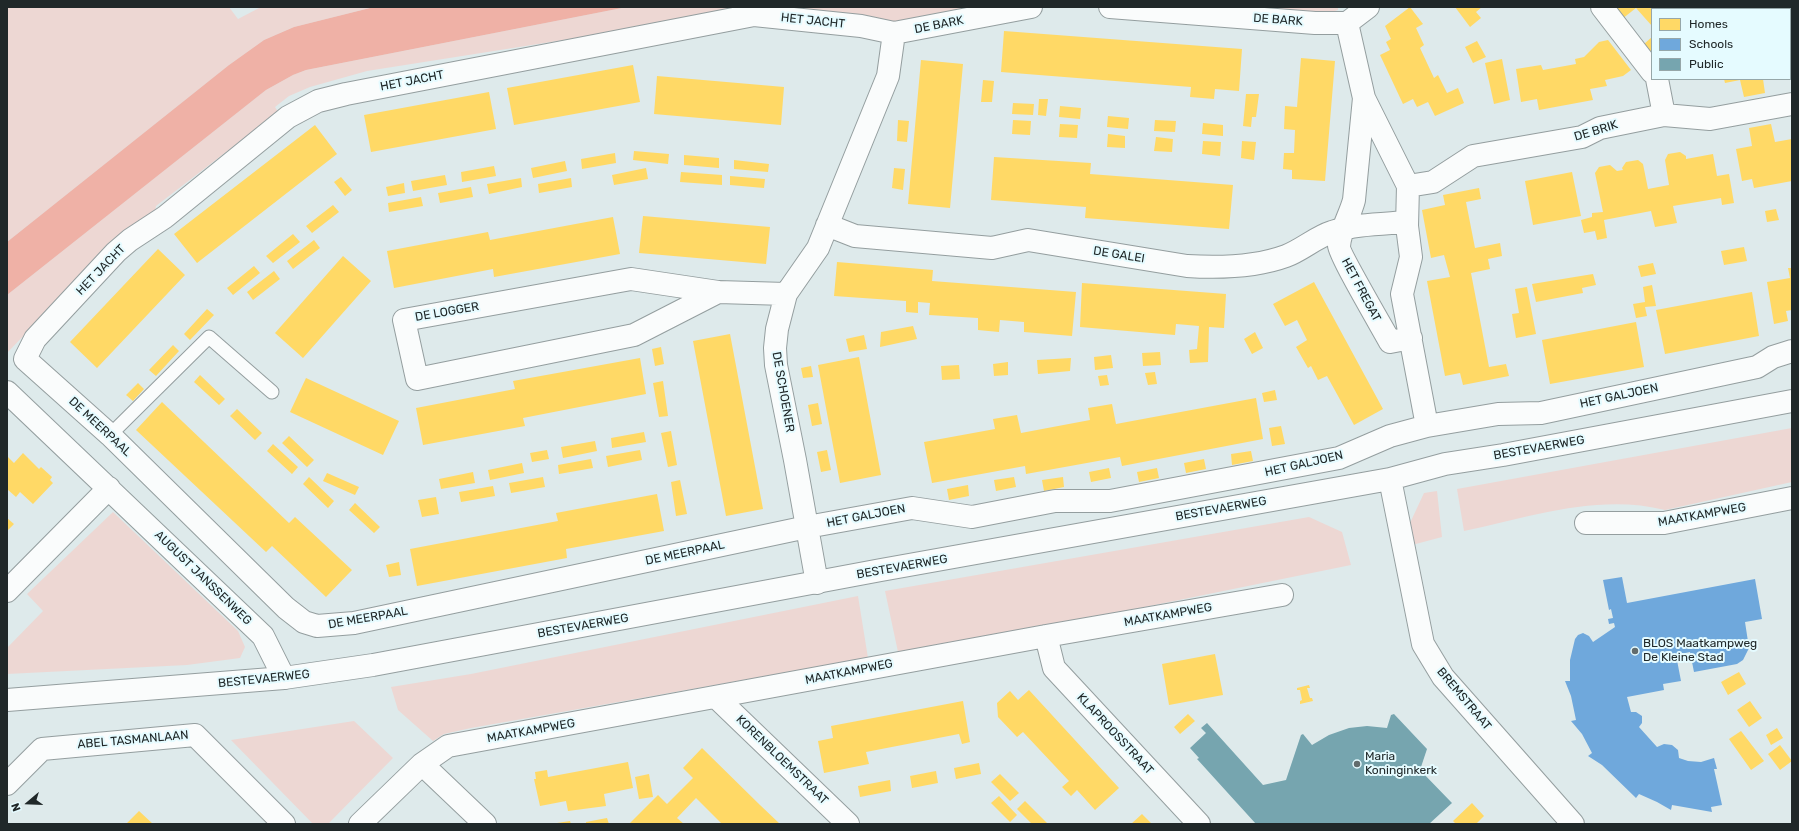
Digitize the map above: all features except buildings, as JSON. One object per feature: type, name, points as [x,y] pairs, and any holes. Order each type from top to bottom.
[{"type":"street","name":"DE BARK","points":[[894,33],[1031,7]]},
{"type":"street","name":"DE BARK","points":[[1110,7],[1315,23],[1347,23]]},
{"type":"street","points":[[1347,23],[1368,7]]},
{"type":"street","points":[[1602,7],[1651,71]]},
{"type":"street","name":"HET JACHT","points":[[25,359],[35,339],[116,252],[130,240],[166,217],[288,117],[318,101],[346,94],[754,15],[861,26],[894,33]]},
{"type":"street","name":"HET FREGAT","points":[[1347,23],[1364,98],[1408,186],[1407,222],[1411,257],[1402,294],[1427,426]]},
{"type":"street","name":"DE SCHOENER","points":[[817,583],[796,460],[776,365],[775,348],[777,329],[786,294],[818,248],[888,76],[894,33]]},
{"type":"street","points":[[1657,80],[1664,115]]},
{"type":"street","name":"HET FREGAT","points":[[1364,98],[1354,200],[1350,214],[1343,229],[1339,248],[1390,342],[1411,338]]},
{"type":"street","name":"DE BRIK","points":[[1408,186],[1433,182],[1473,156],[1582,137],[1600,128],[1664,115],[1710,120],[1792,104]]},
{"type":"street","name":"DE GALEI","points":[[827,225],[855,236],[992,248],[1028,240],[1187,266],[1204,267],[1233,266],[1272,260],[1288,256],[1331,232],[1343,229],[1407,222]]},
{"type":"street","name":"DE LOGGER","points":[[718,292],[634,335],[417,379],[404,320],[631,279],[718,292],[786,294]]},
{"type":"street","name":"HET GALJOEN","points":[[807,527],[912,508],[972,517],[1055,501],[1110,501],[1339,458],[1390,436],[1427,426],[1498,414],[1541,413],[1757,367],[1773,357],[1792,351]]},
{"type":"street","name":"DE MEERPAAL","points":[[25,359],[110,435],[286,608],[304,622],[317,626],[354,623],[807,527]]},
{"type":"street","name":"AUGUST JANSSENWEG","points":[[7,392],[263,636],[284,678]]},
{"type":"street","name":"BESTEVAERWEG","points":[[7,700],[284,678],[373,665],[881,570],[1390,479],[1445,464],[1503,455],[1792,401]]},
{"type":"street","name":"BREMSTRAAT","points":[[1390,479],[1423,644],[1442,677],[1573,824]]},
{"type":"street","points":[[7,591],[109,488]]},
{"type":"street","name":"MAATKAMPWEG","points":[[1586,523],[1664,523],[1792,498]]},
{"type":"street","name":"MAATKAMPWEG","points":[[422,764],[448,746],[1046,636],[1282,595]]},
{"type":"street","name":"KLAPROOSSTRAAT","points":[[1046,636],[1054,668],[1198,824]]},
{"type":"street","name":"KORENBLOEMSTRAAT","points":[[716,697],[848,824]]},
{"type":"street","name":"ABEL TASMANLAAN","points":[[7,784],[42,749],[194,735],[284,824]]},
{"type":"street","points":[[360,824],[422,764],[485,824]]},
{"type":"lane","points":[[110,435],[208,337],[272,392]]},
{"type":"shaded area","points":[[7,7],[229,7],[238,19],[261,7],[374,7],[294,27],[264,40],[229,65],[7,242]]},
{"type":"shaded area","points":[[374,7],[627,7],[306,70],[293,75],[266,90],[7,295],[7,242],[229,65],[264,40],[294,27]]},
{"type":"shaded area","points":[[627,7],[733,7],[665,24],[367,71],[310,87],[289,96],[275,107],[278,112],[156,206],[154,218],[150,222],[125,230],[7,353],[7,295],[266,90],[293,75],[306,70]]},
{"type":"shaded area","points":[[785,7],[999,7],[895,23],[874,17]]},
{"type":"shaded area","points":[[1205,7],[1338,7],[1338,10],[1323,15]]},
{"type":"shaded area","points":[[1792,428],[1792,482],[1665,510],[1640,505],[1590,505],[1539,514],[1464,531],[1457,489]]},
{"type":"shaded area","points":[[1437,491],[1442,537],[1412,545],[1410,523],[1424,493]]},
{"type":"shaded area","points":[[113,512],[238,631],[245,647],[240,658],[187,665],[7,674],[7,648],[43,611],[27,594]]},
{"type":"shaded area","points":[[1309,517],[1342,532],[1351,565],[1081,620],[898,652],[885,591]]},
{"type":"shaded area","points":[[858,596],[868,658],[471,728],[444,734],[433,741],[398,710],[391,687],[471,674]]},
{"type":"shaded area","points":[[354,721],[393,758],[328,824],[313,824],[231,740]]},
{"type":"place","name":"BLOS Maatkampweg De Kleine Stad","points":[[1635,651]]},
{"type":"place","name":"Maria Koninginkerk","points":[[1357,764]]}]
